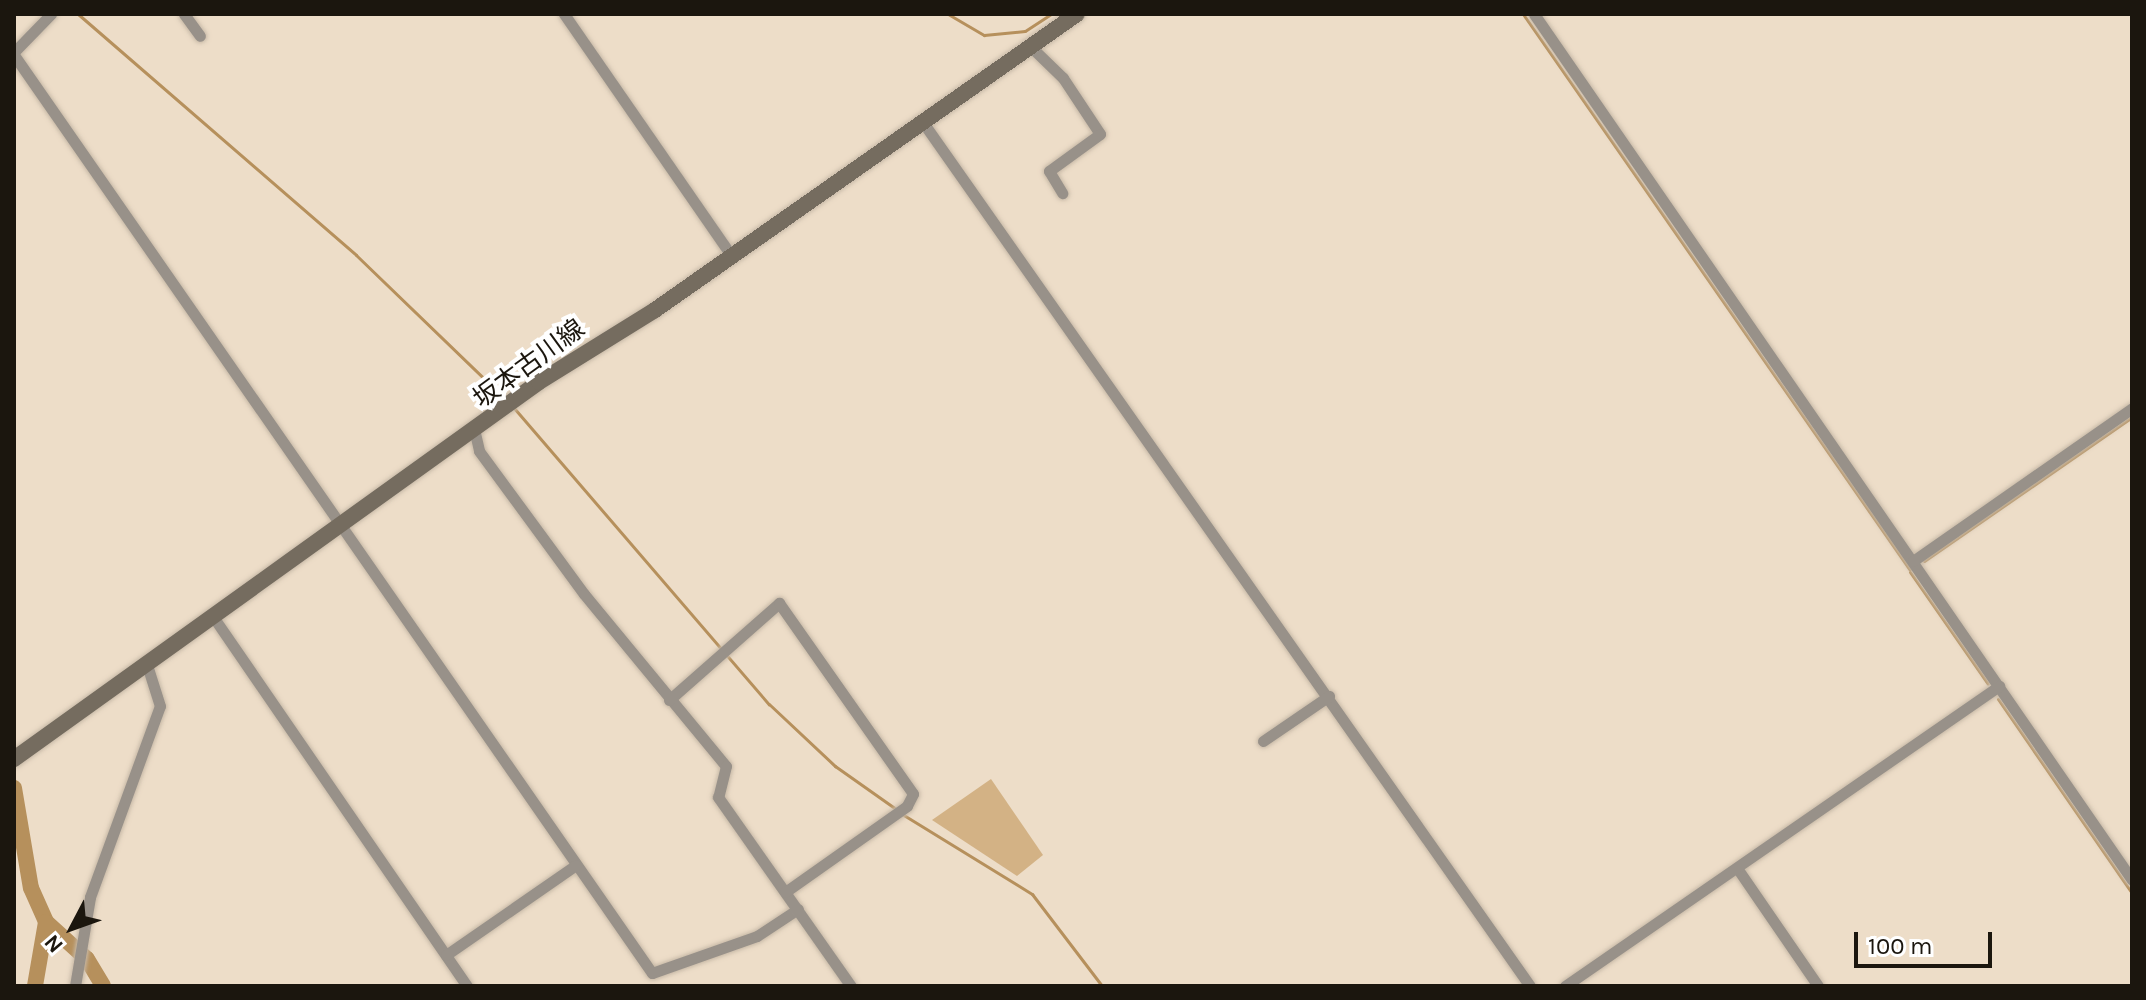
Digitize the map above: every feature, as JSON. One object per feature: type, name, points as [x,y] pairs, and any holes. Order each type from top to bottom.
[{"type":"main road","name":"坂本古川線","points":[[14,759],[492,421],[518,399],[1077,14]]},
{"type":"street","points":[[51,14],[14,54],[576,865],[658,975],[757,936],[798,909]]},
{"type":"street","points":[[184,14],[200,36]]},
{"type":"street","points":[[564,14],[731,255]]},
{"type":"street","points":[[1534,14],[2132,880]]},
{"type":"street","points":[[1030,46],[1063,78],[1100,134],[1048,173],[1062,193]]},
{"type":"street","points":[[922,121],[1530,986]]},
{"type":"street","points":[[1913,561],[2132,408]]},
{"type":"street","points":[[475,433],[479,451],[669,700],[726,766],[718,797],[851,986]]},
{"type":"street","points":[[669,700],[779,603],[913,794],[907,806],[785,892]]},
{"type":"street","points":[[214,618],[467,986]]},
{"type":"street","points":[[75,986],[90,897],[160,706],[147,665]]},
{"type":"street","points":[[1565,986],[1999,686]]},
{"type":"street","points":[[1263,741],[1329,696]]},
{"type":"street","points":[[446,955],[576,865]]},
{"type":"street","points":[[1737,868],[1818,986]]},
{"type":"shaded area","points":[[991,779],[1043,855],[1017,876],[932,820]]},
{"type":"waterway","points":[[78,14],[356,255],[506,400]]},
{"type":"waterway","points":[[948,14],[984,35],[1025,31],[1051,14]]},
{"type":"waterway","points":[[1523,14],[1910,570]]},
{"type":"waterway","points":[[514,408],[769,704],[835,766],[896,809]]},
{"type":"waterway","points":[[1924,561],[2132,417]]},
{"type":"waterway","points":[[1910,572],[1988,684]]},
{"type":"waterway","points":[[1998,699],[2132,893]]},
{"type":"waterway","points":[[14,788],[31,888],[46,922],[35,986]]},
{"type":"waterway","points":[[902,814],[1032,894],[1102,986]]},
{"type":"waterway","points":[[46,922],[87,959],[103,986]]}]
